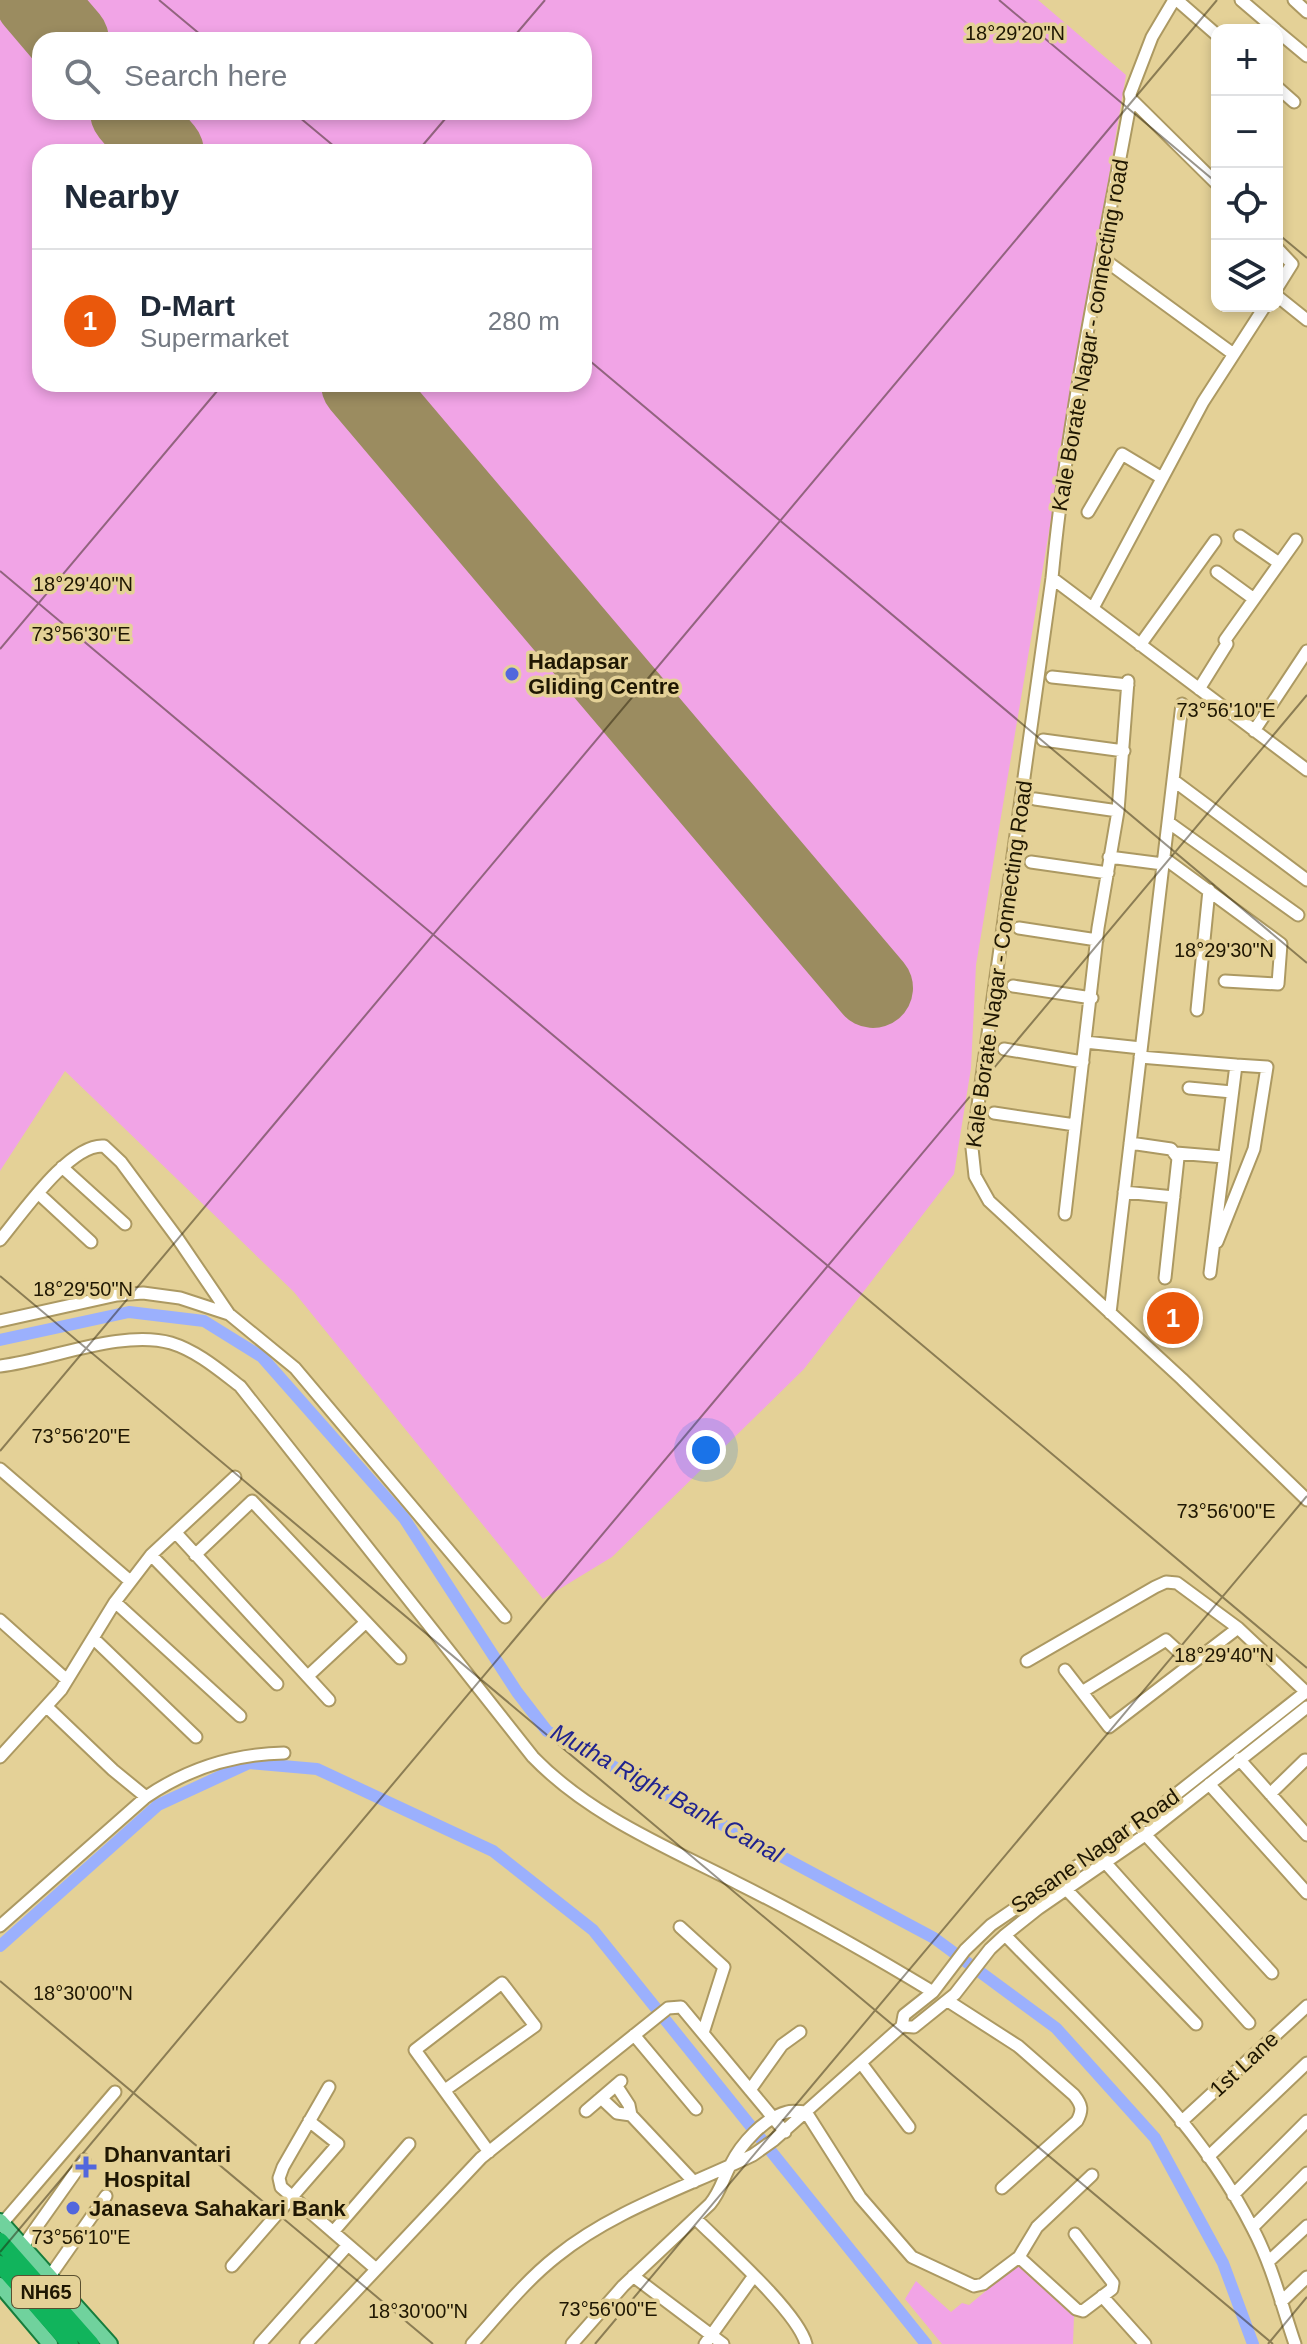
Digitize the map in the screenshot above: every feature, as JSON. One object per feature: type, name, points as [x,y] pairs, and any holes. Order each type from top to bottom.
[{"type":"highway","name":"NH65","points":[[0,2241],[91,2344]]},
{"type":"highway","name":"NH65","points":[[0,2264],[70,2344]]},
{"type":"main road","points":[[1,2224],[110,2344]]},
{"type":"main road","points":[[0,2285],[50,2344]]},
{"type":"street","points":[[1176,0],[1211,30]]},
{"type":"street","name":"Kale Borate Nagar - connecting road","points":[[1052,578],[1057,521],[1131,97],[1150,42],[1176,0]]},
{"type":"street","points":[[1241,0],[1270,24]]},
{"type":"street","points":[[1294,0],[1307,12]]},
{"type":"street","points":[[1283,35],[1307,56]]},
{"type":"street","points":[[1283,92],[1294,102]]},
{"type":"street","points":[[1131,97],[1211,178]]},
{"type":"street","points":[[1283,254],[1292,264],[1283,278]]},
{"type":"street","points":[[1102,258],[1232,353]]},
{"type":"street","points":[[1283,301],[1307,320]]},
{"type":"street","points":[[1093,608],[1232,353],[1261,312]]},
{"type":"street","points":[[1088,512],[1122,454],[1162,478]]},
{"type":"street","points":[[1240,536],[1279,563]]},
{"type":"street","points":[[1199,689],[1227,644],[1225,640],[1296,540]]},
{"type":"street","points":[[1140,645],[1215,541]]},
{"type":"street","points":[[1217,572],[1254,599]]},
{"type":"street","points":[[1052,578],[1307,770]]},
{"type":"street","name":"Kale Borate Nagar - Connecting Road","points":[[1052,578],[972,1148],[975,1176],[989,1201],[1307,1500]]},
{"type":"street","points":[[1254,731],[1307,651]]},
{"type":"street","points":[[1052,677],[1128,683],[1118,811],[1097,940],[1065,1214]]},
{"type":"street","points":[[1110,1313],[1182,704]]},
{"type":"street","points":[[1043,740],[1124,751]]},
{"type":"street","points":[[1173,780],[1307,880]]},
{"type":"street","points":[[1035,799],[1118,811]]},
{"type":"street","points":[[1168,822],[1298,915]]},
{"type":"street","points":[[1109,857],[1163,861],[1209,890],[1281,944],[1278,984],[1225,981]]},
{"type":"street","points":[[1031,862],[1108,873]]},
{"type":"street","points":[[1197,1010],[1209,890]]},
{"type":"street","points":[[1019,928],[1097,940]]},
{"type":"street","points":[[1013,986],[1092,998]]},
{"type":"street","points":[[1085,1042],[1141,1053],[1267,1067],[1254,1149],[1213,1250]]},
{"type":"street","points":[[1004,1049],[1083,1062]]},
{"type":"street","points":[[1210,1273],[1236,1065]]},
{"type":"street","points":[[1189,1088],[1232,1092]]},
{"type":"street","points":[[994,1113],[1075,1125]]},
{"type":"street","points":[[1130,1143],[1171,1149],[1178,1158],[1165,1278]]},
{"type":"street","points":[[0,1240],[62,1167],[85,1150],[95,1145],[104,1146],[121,1162],[229,1314],[295,1368],[505,1617]]},
{"type":"street","points":[[1176,1153],[1224,1157]]},
{"type":"street","points":[[62,1167],[125,1224]]},
{"type":"street","points":[[1124,1192],[1174,1197]]},
{"type":"street","points":[[39,1194],[91,1242]]},
{"type":"street","points":[[0,1321],[117,1295],[143,1293],[180,1298],[229,1314]]},
{"type":"street","points":[[0,1366],[137,1338],[172,1344],[208,1361],[240,1386],[533,1757],[555,1780],[626,1826],[837,1934],[933,1992]]},
{"type":"street","points":[[0,1469],[130,1581]]},
{"type":"street","points":[[0,1757],[47,1707],[115,1602],[151,1555],[235,1477]]},
{"type":"street","points":[[195,1555],[252,1501],[400,1658]]},
{"type":"street","points":[[176,1533],[329,1700]]},
{"type":"street","points":[[151,1555],[277,1684]]},
{"type":"street","points":[[1027,1661],[1166,1582],[1177,1583],[1238,1628],[1307,1692]]},
{"type":"street","points":[[115,1602],[240,1716]]},
{"type":"street","points":[[0,1620],[67,1680]]},
{"type":"street","points":[[308,1676],[366,1622]]},
{"type":"street","points":[[1065,1670],[1109,1727],[1238,1628]]},
{"type":"street","points":[[93,1638],[196,1737]]},
{"type":"street","points":[[1082,1692],[1166,1640],[1191,1663]]},
{"type":"street","name":"Sasane Nagar Road","points":[[902,2026],[914,2027],[948,2001],[1005,1935],[1106,1864],[1141,1830],[1307,1692]]},
{"type":"street","points":[[47,1707],[146,1797]]},
{"type":"street","name":"Sasane Nagar Road","points":[[472,2344],[528,2281],[558,2255],[609,2221],[753,2155],[785,2132],[902,2026],[904,2015],[933,1992],[965,1950],[991,1925],[1209,1784],[1307,1707]]},
{"type":"street","points":[[0,1926],[146,1797],[195,1769],[227,1760],[284,1753]]},
{"type":"street","points":[[1239,1759],[1307,1835]]},
{"type":"street","points":[[1270,1794],[1305,1760]]},
{"type":"street","points":[[1209,1784],[1307,1893]]},
{"type":"street","points":[[1141,1830],[1272,1973]]},
{"type":"street","points":[[1098,1853],[1249,2023]]},
{"type":"street","points":[[1058,1879],[1196,2024]]},
{"type":"street","points":[[680,1927],[724,1967],[703,2033]]},
{"type":"street","points":[[1005,1935],[1123,2055],[1208,2157],[1253,2227],[1295,2344]]},
{"type":"street","points":[[445,2090],[535,2026],[502,1983],[415,2050],[489,2152]]},
{"type":"street","points":[[948,2001],[1018,2046],[1081,2104],[1082,2112],[1077,2121],[1002,2188]]},
{"type":"street","name":"1st Lane","points":[[1181,2122],[1307,2006]]},
{"type":"street","points":[[306,2344],[489,2152],[668,2008],[681,2007],[785,2132]]},
{"type":"street","points":[[750,2090],[782,2045],[800,2032]]},
{"type":"street","points":[[634,2035],[696,2109]]},
{"type":"street","points":[[861,2063],[909,2127]]},
{"type":"street","points":[[1208,2157],[1307,2063]]},
{"type":"street","points":[[329,2087],[279,2178],[281,2187],[376,2269]]},
{"type":"street","points":[[586,2111],[609,2088]]},
{"type":"street","points":[[609,2088],[629,2105],[631,2115],[694,2182]]},
{"type":"street","points":[[609,2088],[617,2113],[631,2115]]},
{"type":"street","points":[[1,2224],[115,2092]]},
{"type":"street","points":[[575,2343],[633,2276],[696,2219],[718,2194],[729,2166],[743,2144],[773,2118],[789,2111],[806,2112],[860,2197],[912,2257],[978,2287],[1019,2257],[1037,2227],[1092,2175]]},
{"type":"street","points":[[232,2266],[338,2144],[309,2121]]},
{"type":"street","points":[[1233,2195],[1307,2121]]},
{"type":"street","points":[[333,2232],[409,2144]]},
{"type":"street","points":[[23,2246],[84,2160]]},
{"type":"street","points":[[1253,2227],[1307,2173]]},
{"type":"street","points":[[50,2276],[106,2196]]},
{"type":"street","points":[[696,2219],[799,2327],[806,2344]]},
{"type":"street","points":[[1268,2262],[1307,2226]]},
{"type":"street","points":[[1019,2257],[1079,2311],[1083,2311],[1112,2289],[1113,2283],[1075,2234]]},
{"type":"street","points":[[260,2344],[348,2245]]},
{"type":"street","points":[[633,2276],[709,2340],[723,2344]]},
{"type":"street","points":[[709,2340],[753,2277]]},
{"type":"street","points":[[1281,2302],[1307,2277]]},
{"type":"street","points":[[1102,2296],[1145,2344]]},
{"type":"shaded area","name":"Hadapsar Gliding Centre","points":[[0,0],[1038,0],[1126,75],[976,965],[971,1068],[954,1174],[804,1369],[612,1557],[543,1599],[294,1292],[65,1071],[0,1171]]},
{"type":"shaded area","points":[[1017,2265],[1021,2265],[1074,2315],[1073,2344],[942,2344],[905,2299],[916,2281],[951,2312],[962,2303],[969,2305]]},
{"type":"waterway","name":"Mutha Right Bank Canal","points":[[0,1340],[129,1312],[204,1321],[262,1357],[404,1518],[517,1692],[547,1731],[934,1938],[1056,2028],[1155,2138],[1223,2263],[1253,2344]]},
{"type":"waterway","points":[[0,1946],[158,1805],[249,1763],[317,1769],[493,1851],[593,1930],[926,2344]]},
{"type":"runway","points":[[35,0],[62,32]]},
{"type":"runway","points":[[137,120],[157,144]]},
{"type":"runway","points":[[368,392],[873,988]]},
{"type":"place","name":"Hadapsar Gliding Centre","points":[[512,674]]},
{"type":"place","name":"D-Mart","points":[[1173,1318]]},
{"type":"place","name":"Dhanvantari Hospital","points":[[86,2167]]},
{"type":"place","name":"Janaseva Sahakari Bank","points":[[73,2208]]}]
